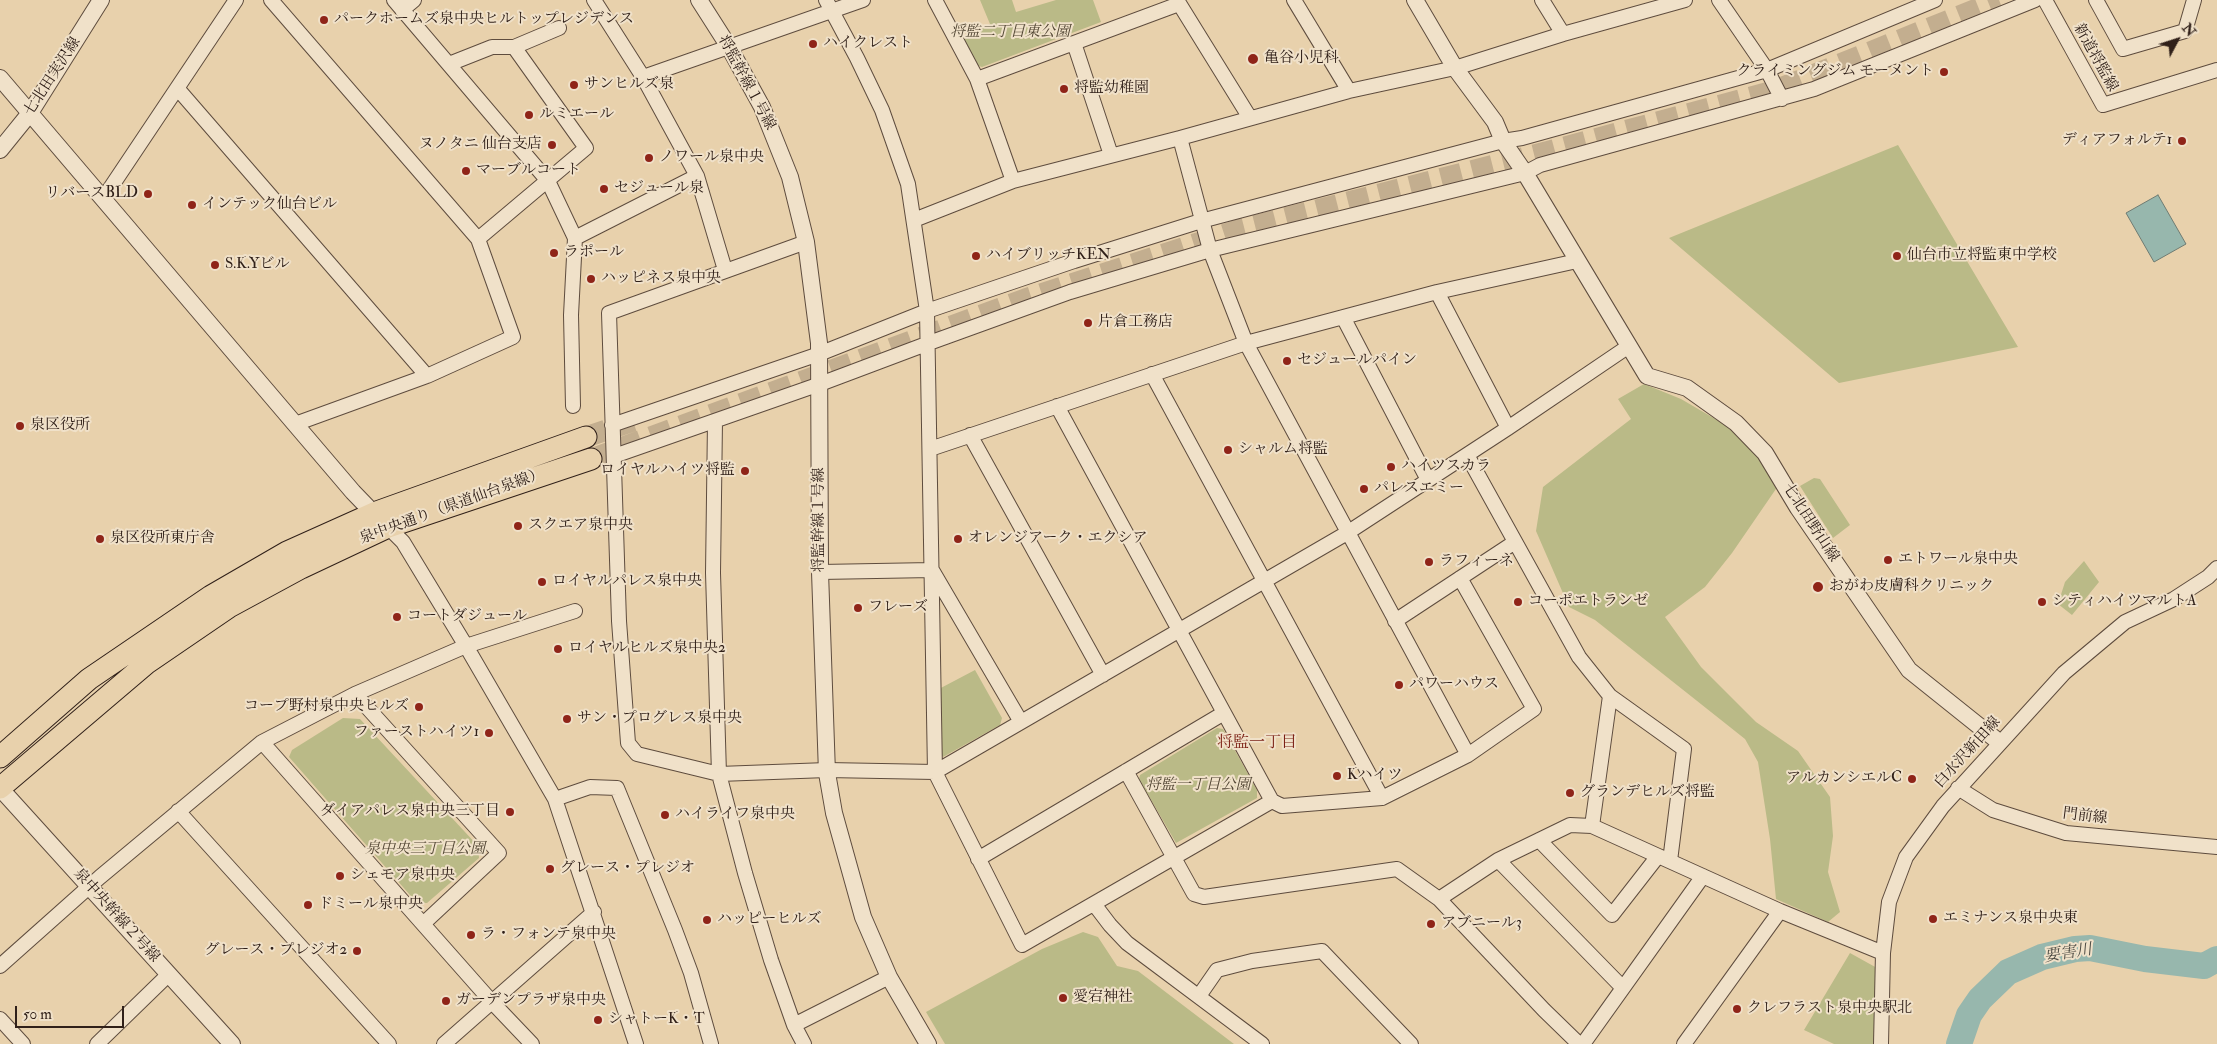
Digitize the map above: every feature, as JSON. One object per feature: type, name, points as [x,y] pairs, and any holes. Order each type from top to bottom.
[{"type":"main road","name":"泉中央通り（県道仙台泉線）","points":[[0,788],[147,663],[221,613],[381,520],[586,437]]},
{"type":"main road","name":"泉中央通り（県道仙台泉線）","points":[[0,757],[89,679],[211,596],[287,552],[381,520],[590,459]]},
{"type":"street","name":"七北田実沢線","points":[[0,150],[30,113],[101,0]]},
{"type":"street","points":[[103,198],[236,0]]},
{"type":"street","points":[[271,0],[478,239],[512,337],[427,376],[295,424]]},
{"type":"street","points":[[414,0],[398,5],[548,181],[575,238],[571,315],[573,406]]},
{"type":"street","points":[[594,0],[643,77],[697,176],[725,270]]},
{"type":"street","name":"将監幹線１号線","points":[[699,0],[729,47],[762,107],[790,177],[806,242],[819,354],[820,572],[827,770],[834,813],[863,918],[889,977],[928,1044]]},
{"type":"street","points":[[643,77],[729,47],[829,5],[863,0]]},
{"type":"street","points":[[935,0],[977,79],[1013,181]]},
{"type":"street","points":[[1294,0],[1349,91]]},
{"type":"street","name":"七北田野山線","points":[[1415,0],[1455,68],[1495,122],[1502,141],[1524,173],[1646,376],[1687,388],[1736,423],[1765,453],[1798,508],[1909,670],[1999,742]]},
{"type":"street","points":[[1542,0],[1563,34]]},
{"type":"street","points":[[914,220],[1013,181],[1180,138],[1349,91],[1455,68],[1662,3],[1685,0]]},
{"type":"street","points":[[1719,0],[1766,70],[1782,99]]},
{"type":"street","points":[[612,425],[819,354],[927,311],[1074,261],[1201,221],[1502,141],[1522,138],[1766,70],[1935,0]]},
{"type":"street","points":[[614,456],[820,384],[928,342],[1070,292],[1210,250],[1524,173],[1540,165],[1782,99],[1876,66],[2035,0]]},
{"type":"street","name":"新道将監線","points":[[2045,0],[2103,105],[2217,70]]},
{"type":"street","points":[[2096,0],[2123,50],[2185,31],[2194,0]]},
{"type":"street","points":[[977,79],[1178,2],[1250,118]]},
{"type":"street","points":[[829,5],[882,110],[908,184],[927,311],[935,772],[1022,946],[1272,801]]},
{"type":"street","points":[[449,64],[492,48],[514,47],[559,28]]},
{"type":"street","points":[[1074,43],[1111,155]]},
{"type":"street","points":[[478,239],[586,148],[514,47]]},
{"type":"street","points":[[0,78],[295,424],[402,542],[466,646],[555,799],[594,912],[636,1044]]},
{"type":"street","points":[[177,88],[427,376]]},
{"type":"street","points":[[1180,138],[1210,250],[1246,343],[1468,755]]},
{"type":"street","points":[[575,238],[697,176]]},
{"type":"street","points":[[806,242],[609,313],[618,621],[628,743],[637,754],[719,774],[827,770],[935,772],[1347,533],[1629,346]]},
{"type":"street","points":[[930,449],[1246,343],[1437,292],[1577,260]]},
{"type":"street","points":[[1437,292],[1508,428]]},
{"type":"street","points":[[1343,317],[1428,480]]},
{"type":"street","points":[[1152,374],[1382,798]]},
{"type":"street","points":[[1057,406],[1272,801],[1282,806],[1382,798],[1468,755],[1534,709],[1460,578]]},
{"type":"street","points":[[715,421],[713,573],[719,774],[744,873],[771,960],[794,1024],[804,1044]]},
{"type":"street","points":[[970,435],[1103,675]]},
{"type":"street","points":[[1467,455],[1579,657],[1610,696],[1684,749],[1664,858],[1612,915],[1539,840]]},
{"type":"street","points":[[1395,621],[1515,542]]},
{"type":"street","name":"白水沢新田線","points":[[1881,1044],[1883,953],[1889,902],[1906,857],[1958,788],[2064,673],[2126,622],[2174,599],[2208,577],[2217,568]]},
{"type":"street","points":[[820,572],[932,570]]},
{"type":"street","points":[[932,570],[1021,722]]},
{"type":"street","points":[[0,966],[89,887],[262,742],[355,694],[466,646],[575,611]]},
{"type":"street","points":[[355,694],[499,853],[423,924]]},
{"type":"street","points":[[1592,826],[1610,696]]},
{"type":"street","points":[[978,859],[1224,713]]},
{"type":"street","points":[[262,742],[491,1001],[532,1044]]},
{"type":"street","points":[[1126,771],[1194,894],[1204,898],[1397,869],[1439,899],[1544,1010],[1579,1044]]},
{"type":"street","points":[[555,799],[590,787],[617,788],[691,973],[711,1044]]},
{"type":"street","name":"泉中央幹線２号線","points":[[0,788],[232,1044]]},
{"type":"street","name":"門前線","points":[[1958,788],[1993,810],[2066,833],[2217,847]]},
{"type":"street","points":[[178,811],[389,1044]]},
{"type":"street","points":[[1439,899],[1498,860],[1570,825],[1592,826],[1780,911],[1883,953]]},
{"type":"street","points":[[1498,860],[1622,987]]},
{"type":"street","points":[[1583,1044],[1622,987],[1704,876]]},
{"type":"street","points":[[1094,904],[1110,925],[1127,942],[1262,1044]]},
{"type":"street","points":[[1684,1044],[1780,911]]},
{"type":"street","points":[[444,1044],[594,912]]},
{"type":"street","points":[[1199,996],[1217,970],[1252,961],[1322,951],[1410,1044]]},
{"type":"street","points":[[97,1044],[168,975]]},
{"type":"street","points":[[794,1024],[889,977]]},
{"type":"street","points":[[0,1019],[22,1044]]},
{"type":"green space","name":"将監二丁目東公園","points":[[980,0],[1012,0],[1016,12],[1056,0],[1093,0],[1101,22],[982,67],[976,65],[963,38],[990,24]]},
{"type":"green space","points":[[1898,145],[2018,347],[1839,383],[1669,238]]},
{"type":"green space","points":[[1644,384],[1681,399],[1729,427],[1755,452],[1778,486],[1732,553],[1705,587],[1665,617],[1701,667],[1756,722],[1798,751],[1830,797],[1833,836],[1828,872],[1840,912],[1828,922],[1776,899],[1770,839],[1758,762],[1745,739],[1595,620],[1569,607],[1536,531],[1543,487],[1631,419],[1618,399]]},
{"type":"green space","points":[[1814,478],[1820,479],[1850,525],[1833,538],[1800,486]]},
{"type":"green space","points":[[2084,561],[2099,582],[2072,615],[2058,604],[2065,582]]},
{"type":"green space","points":[[975,670],[1002,718],[1000,725],[943,757],[940,752],[937,690]]},
{"type":"green space","name":"泉中央三丁目公園","points":[[343,718],[360,719],[478,846],[479,858],[427,903],[417,903],[289,757],[292,750]]},
{"type":"green space","name":"将監一丁目公園","points":[[1217,728],[1223,729],[1257,790],[1257,798],[1176,843],[1139,779],[1140,775]]},
{"type":"green space","name":"愛宕神社","points":[[1083,932],[1098,937],[1117,966],[1138,971],[1234,1044],[945,1044],[926,1012],[1042,949]]},
{"type":"green space","points":[[1850,953],[1877,968],[1875,1044],[1834,1044],[1804,1030]]},
{"type":"water","points":[[2158,195],[2186,244],[2154,262],[2126,213]]},
{"type":"waterway","name":"要害川","points":[[1959,1044],[1969,1015],[1980,999],[2008,972],[2042,957],[2075,949],[2090,948],[2145,959],[2204,966],[2217,959]]},
{"type":"tunnel","points":[[591,459],[1025,299],[1241,229],[1546,152],[1773,91],[1999,0]]},
{"type":"tunnel","points":[[586,437],[633,421]]},
{"type":"place","name":"パークホームズ泉中央ヒルトップレジデンス","points":[[324,20]]},
{"type":"place","name":"ハイクレスト","points":[[813,44]]},
{"type":"place","name":"亀谷小児科","points":[[1253,59]]},
{"type":"place","name":"クライミングジム モーメント","points":[[1944,72]]},
{"type":"place","name":"サンヒルズ泉","points":[[574,85]]},
{"type":"place","name":"将監幼稚園","points":[[1064,89]]},
{"type":"place","name":"ルミエール","points":[[529,115]]},
{"type":"place","name":"ディアフォルテ1","points":[[2182,141]]},
{"type":"place","name":"ヌノタニ 仙台支店","points":[[552,145]]},
{"type":"place","name":"ノワール泉中央","points":[[649,158]]},
{"type":"place","name":"マーブルコート","points":[[466,171]]},
{"type":"place","name":"セジュール泉","points":[[604,189]]},
{"type":"place","name":"リバースBLD","points":[[148,194]]},
{"type":"place","name":"インテック仙台ビル","points":[[192,205]]},
{"type":"place","name":"ラポール","points":[[554,253]]},
{"type":"place","name":"ハイブリッチKEN","points":[[976,256]]},
{"type":"place","name":"仙台市立将監東中学校","points":[[1897,256]]},
{"type":"place","name":"S.K.Yビル","points":[[215,265]]},
{"type":"place","name":"ハッピネス泉中央","points":[[591,279]]},
{"type":"place","name":"片倉工務店","points":[[1088,323]]},
{"type":"place","name":"セジュールパイン","points":[[1287,361]]},
{"type":"place","name":"泉区役所","points":[[20,426]]},
{"type":"place","name":"シャルム将監","points":[[1228,450]]},
{"type":"place","name":"ハイツスカラ","points":[[1391,467]]},
{"type":"place","name":"ロイヤルハイツ将監","points":[[745,471]]},
{"type":"place","name":"パレスエミー","points":[[1364,489]]},
{"type":"place","name":"スクエア泉中央","points":[[518,526]]},
{"type":"place","name":"泉区役所東庁舎","points":[[100,539]]},
{"type":"place","name":"オレンジアーク・エクシア","points":[[958,539]]},
{"type":"place","name":"エトワール泉中央","points":[[1888,560]]},
{"type":"place","name":"ラフィーネ","points":[[1429,562]]},
{"type":"place","name":"ロイヤルパレス泉中央","points":[[542,582]]},
{"type":"place","name":"おがわ皮膚科クリニック","points":[[1818,587]]},
{"type":"place","name":"コーポエトランゼ","points":[[1518,602]]},
{"type":"place","name":"シティハイツマルトA","points":[[2042,602]]},
{"type":"place","name":"フレーズ","points":[[858,608]]},
{"type":"place","name":"コートダジュール","points":[[397,617]]},
{"type":"place","name":"ロイヤルヒルズ泉中央2","points":[[558,649]]},
{"type":"place","name":"パワーハウス","points":[[1399,685]]},
{"type":"place","name":"コープ野村泉中央ヒルズ","points":[[419,707]]},
{"type":"place","name":"サン・プログレス泉中央","points":[[567,719]]},
{"type":"place","name":"ファーストハイツ1","points":[[489,733]]},
{"type":"place","name":"Kハイツ","points":[[1337,776]]},
{"type":"place","name":"アルカンシエルC","points":[[1912,779]]},
{"type":"place","name":"グランデヒルズ将監","points":[[1570,793]]},
{"type":"place","name":"ダイアパレス泉中央三丁目","points":[[510,812]]},
{"type":"place","name":"ハイライフ泉中央","points":[[665,815]]},
{"type":"place","name":"グレース・プレジオ","points":[[550,869]]},
{"type":"place","name":"シェモア泉中央","points":[[340,876]]},
{"type":"place","name":"ドミール泉中央","points":[[308,905]]},
{"type":"place","name":"エミナンス泉中央東","points":[[1933,919]]},
{"type":"place","name":"ハッピーヒルズ","points":[[707,920]]},
{"type":"place","name":"アブニール3","points":[[1431,924]]},
{"type":"place","name":"ラ・フォンテ泉中央","points":[[471,935]]},
{"type":"place","name":"グレース・プレジオ2","points":[[357,951]]},
{"type":"place","name":"愛宕神社","points":[[1063,998]]},
{"type":"place","name":"ガーデンプラザ泉中央","points":[[446,1001]]},
{"type":"place","name":"クレフラスト泉中央駅北","points":[[1737,1009]]},
{"type":"place","name":"シャトーK・T","points":[[598,1020]]},
{"type":"district","name":"将監一丁目","points":[[1257,744]]}]
